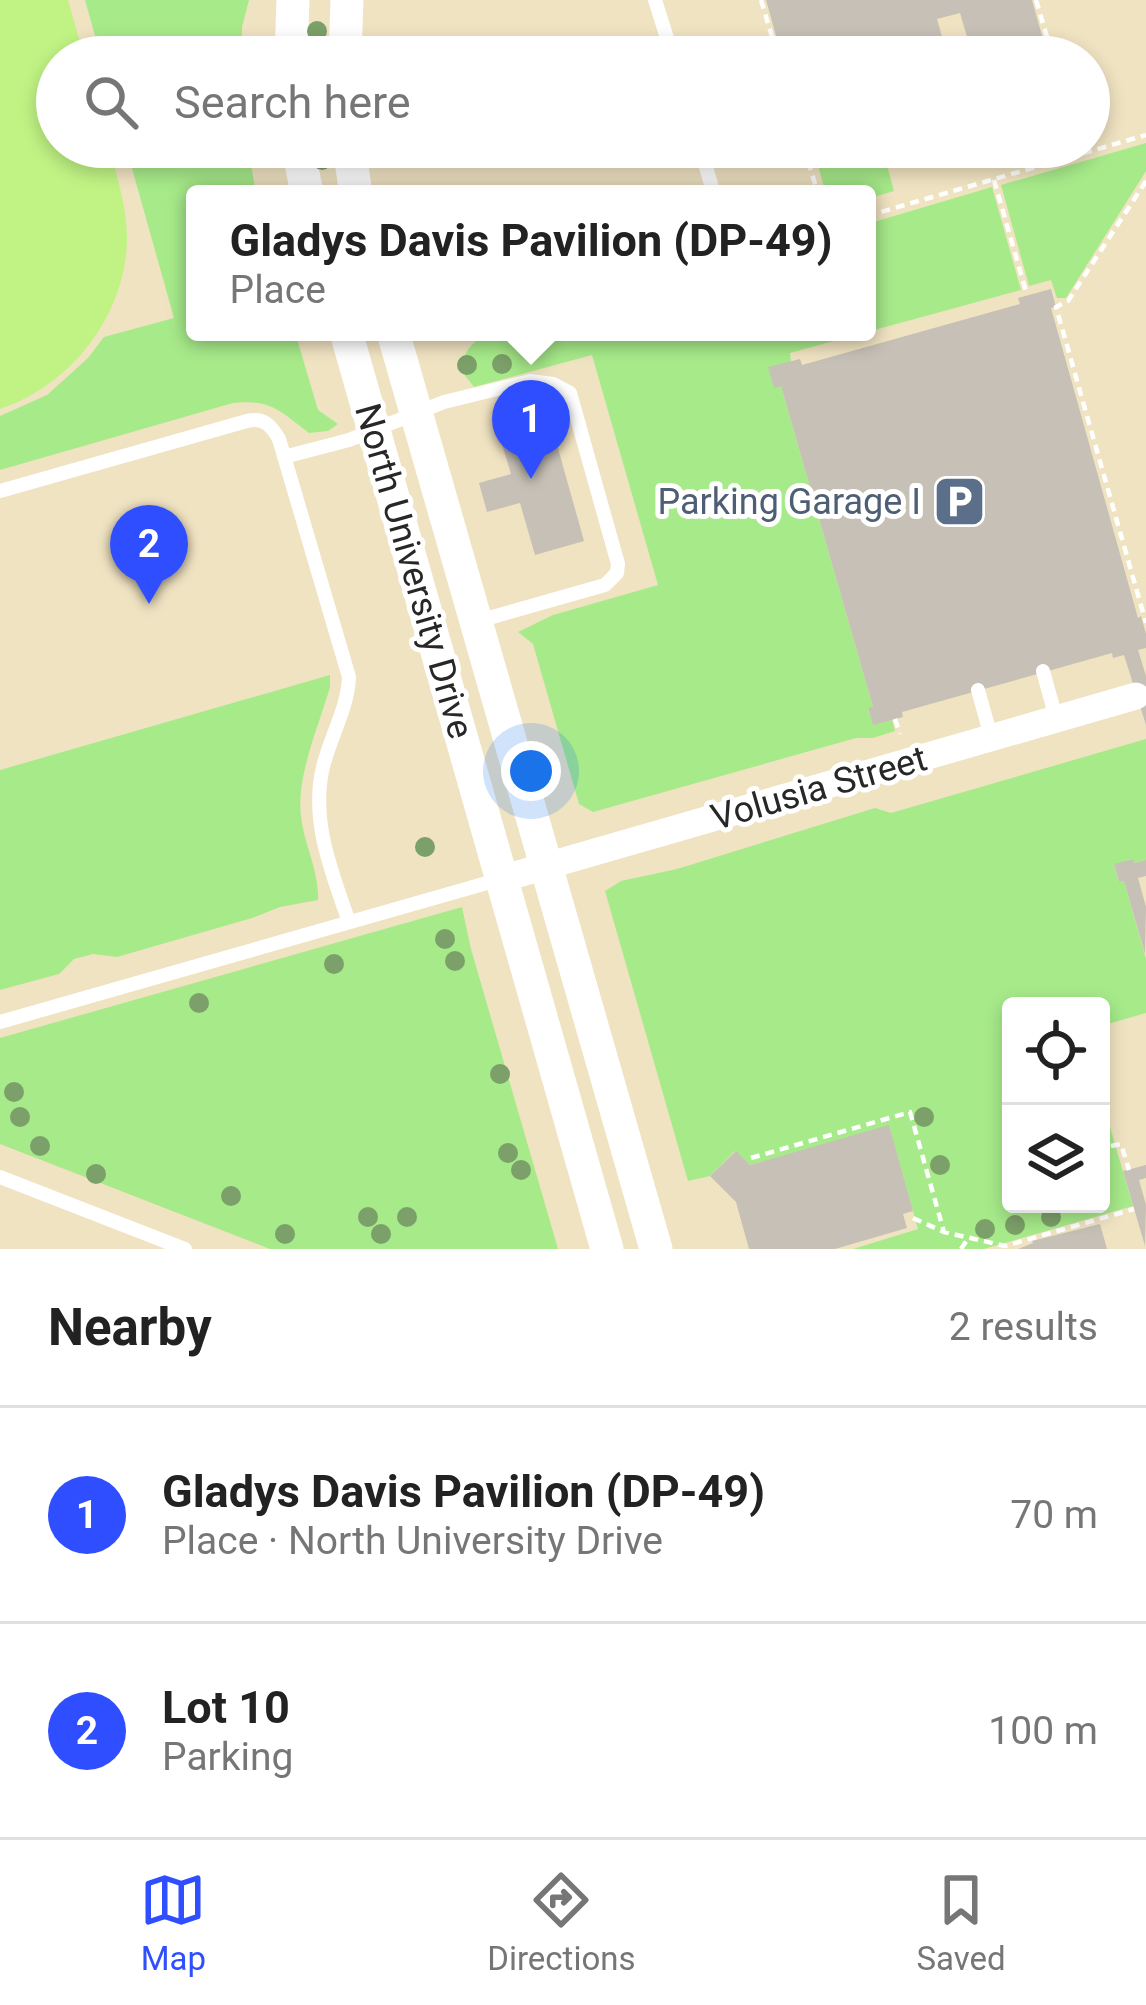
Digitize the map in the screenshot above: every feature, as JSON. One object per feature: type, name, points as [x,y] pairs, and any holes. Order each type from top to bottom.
[{"type":"street","points":[[292,36],[293,0]]},
{"type":"street","points":[[346,36],[347,0]]},
{"type":"street","name":"North University Drive","points":[[349,341],[608,1249]]},
{"type":"street","name":"North University Drive","points":[[396,341],[656,1249]]},
{"type":"street","name":"Volusia Street","points":[[501,879],[1136,696]]},
{"type":"lane","points":[[656,0],[667,36]]},
{"type":"lane","points":[[284,458],[336,444],[444,402],[530,381],[563,388],[574,402],[617,573],[605,585],[477,622]]},
{"type":"lane","points":[[0,491],[257,418],[271,425],[349,677],[322,768],[319,805],[322,835],[349,922]]},
{"type":"lane","points":[[1043,671],[1056,718]]},
{"type":"lane","points":[[978,690],[991,737]]},
{"type":"lane","points":[[0,1022],[501,879]]},
{"type":"lane","points":[[0,1177],[184,1249]]},
{"type":"path","points":[[761,0],[772,36]]},
{"type":"path","points":[[1036,0],[1047,36]]},
{"type":"path","points":[[1110,144],[1146,135]]},
{"type":"path","points":[[876,213],[1030,168]]},
{"type":"path","points":[[994,180],[1027,295]]},
{"type":"path","points":[[1146,181],[1068,301],[1056,307],[1146,623]]},
{"type":"path","points":[[896,719],[900,734]]},
{"type":"path","points":[[751,1158],[910,1112],[944,1232]]},
{"type":"path","points":[[1112,1146],[1121,1144],[1129,1170]]},
{"type":"path","points":[[913,1218],[944,1232],[1005,1246],[1134,1209]]},
{"type":"path","points":[[961,1249],[969,1237]]},
{"type":"shaded area","points":[[0,0],[1146,0],[1146,1249],[0,1249]]},
{"type":"green space","points":[[0,0],[68,0],[78,36],[36,36],[36,168],[114,168],[127,239],[124,267],[105,319],[72,364],[26,398],[0,409]]},
{"type":"green space","points":[[85,0],[249,0],[242,36],[95,36]]},
{"type":"green space","points":[[1146,143],[1146,171],[1066,298],[1057,298],[1051,280],[1029,286],[1001,185],[1060,168],[1110,168],[1110,153]]},
{"type":"green space","points":[[132,168],[252,168],[254,185],[186,185],[186,341],[298,341],[318,410],[338,424],[328,431],[309,433],[266,405],[233,403],[0,470],[0,416],[47,395],[104,337],[174,318]]},
{"type":"green space","points":[[819,168],[888,168],[894,191],[876,196],[876,185],[823,185]]},
{"type":"green space","points":[[992,187],[1021,290],[876,330],[876,221]]},
{"type":"green space","points":[[834,341],[790,353],[781,386],[873,707],[868,709],[873,724],[892,720],[895,731],[593,812],[579,804],[533,644],[518,632],[553,615],[658,585],[592,355],[474,387],[459,368],[474,342]]},
{"type":"green space","points":[[330,675],[300,801],[318,900],[280,907],[117,957],[93,954],[74,959],[59,974],[0,990],[0,770]]},
{"type":"green space","points":[[1146,739],[1146,860],[1114,865],[1119,882],[1124,881],[1146,959],[1146,1013],[1110,1023],[1110,997],[1002,997],[1002,1213],[1109,1213],[984,1249],[853,1249],[918,1229],[889,1126],[750,1165],[735,1151],[710,1176],[688,1181],[605,891],[621,881],[677,869],[875,808],[891,813]]},
{"type":"green space","points":[[462,907],[558,1249],[270,1249],[0,1144],[0,1038]]},
{"type":"green space","points":[[1110,1127],[1133,1206],[1110,1213]]},
{"type":"building","points":[[766,0],[1032,0],[1042,36],[967,36],[960,13],[937,19],[942,36],[776,36]]},
{"type":"building","name":"Parking Garage I","points":[[1051,289],[1056,307],[1051,308],[1146,634],[1146,648],[1138,650],[1146,676],[1146,725],[1124,655],[1113,658],[1112,653],[902,712],[903,717],[873,725],[868,708],[873,707],[781,386],[774,388],[768,367],[800,359],[802,365],[1020,304],[1018,298]]},
{"type":"building","points":[[547,409],[584,541],[535,555],[520,503],[487,512],[479,483],[511,474],[496,424]]},
{"type":"building","points":[[1133,859],[1134,863],[1146,860],[1146,876],[1138,878],[1146,907],[1145,954],[1124,881],[1119,882],[1114,864]]},
{"type":"building","points":[[889,1125],[913,1211],[903,1214],[907,1228],[835,1249],[749,1249],[736,1202],[710,1176],[736,1151],[750,1165]]},
{"type":"building","points":[[1146,1165],[1146,1178],[1139,1180],[1146,1205],[1145,1246],[1123,1171]]},
{"type":"building","points":[[1100,1224],[1107,1249],[1018,1249],[1032,1241]]},
{"type":"place","name":"Gladys Davis Pavilion (DP-49)","points":[[531,479]]},
{"type":"place","name":"Parking Garage I","points":[[960,502]]},
{"type":"place","name":"Lot 10","points":[[149,604]]}]
